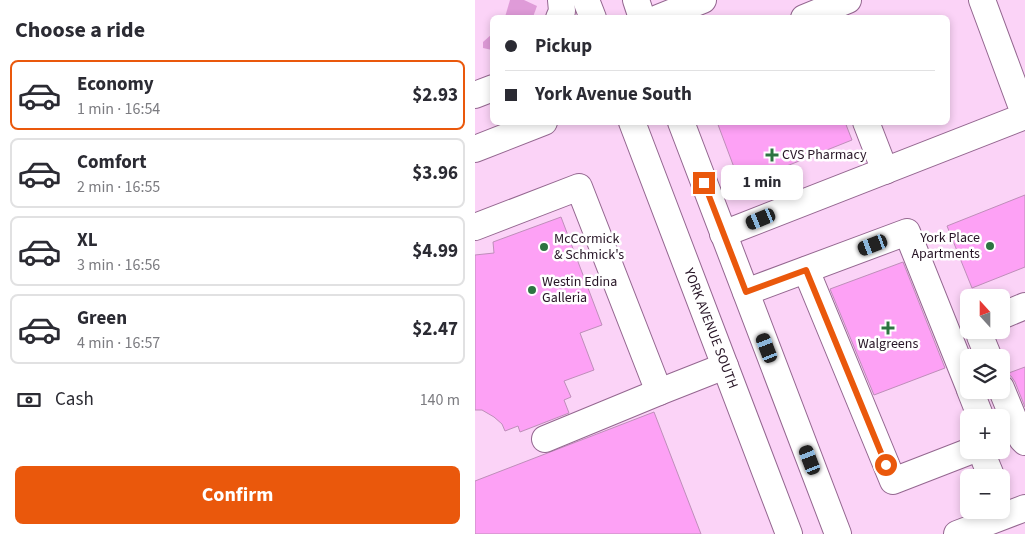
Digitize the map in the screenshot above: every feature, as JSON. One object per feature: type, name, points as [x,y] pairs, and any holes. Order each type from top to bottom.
[{"type":"street","points":[[636,0],[641,15]]},
{"type":"street","points":[[666,15],[703,0]]},
{"type":"street","points":[[723,234],[1025,116],[982,0]]},
{"type":"street","points":[[564,4],[587,15]]},
{"type":"street","points":[[815,15],[840,8]]},
{"type":"street","points":[[475,95],[490,89]]},
{"type":"street","points":[[475,149],[536,125]]},
{"type":"street","name":"YORK AVENUE SOUTH","points":[[634,125],[789,534]]},
{"type":"street","points":[[682,125],[839,534]]},
{"type":"street","points":[[868,125],[885,171]]},
{"type":"street","points":[[475,227],[579,187],[659,392]]},
{"type":"street","points":[[746,292],[907,232],[960,365]]},
{"type":"street","points":[[806,270],[893,480],[960,455]]},
{"type":"street","points":[[1010,312],[1025,306]]},
{"type":"street","points":[[545,439],[725,366]]},
{"type":"street","points":[[1006,399],[1025,442]]},
{"type":"street","points":[[957,534],[1011,508]]},
{"type":"shaded area","points":[[510,0],[524,0],[537,6],[534,15],[506,15]]},
{"type":"shaded area","points":[[490,36],[490,50],[483,48],[483,42]]},
{"type":"building","name":"CVS Pharmacy","points":[[718,125],[846,125],[852,140],[754,179],[741,179],[735,170]]},
{"type":"building","name":"York Place Apartments","points":[[1025,195],[1025,267],[972,288],[947,226]]},
{"type":"building","name":"Westin Edina Galleria","points":[[561,217],[602,325],[580,333],[594,370],[564,381],[571,397],[564,400],[569,413],[520,432],[518,426],[505,431],[502,424],[494,417],[482,410],[475,410],[475,255],[494,253],[493,242]]},
{"type":"building","name":"Walgreens","points":[[903,262],[945,368],[874,395],[830,289]]},
{"type":"building","points":[[1025,367],[1025,407],[1015,382],[1010,376],[1010,373]]},
{"type":"building","points":[[654,412],[701,534],[475,534],[475,481]]},
{"type":"place","name":"CVS Pharmacy","points":[[772,155]]},
{"type":"place","name":"York Place Apartments","points":[[990,246]]},
{"type":"place","name":"McCormick & Schmick's","points":[[544,247]]},
{"type":"place","name":"Westin Edina Galleria","points":[[532,290]]},
{"type":"place","name":"Walgreens","points":[[888,328]]},
{"type":"route","points":[[704,183],[746,292],[806,270],[886,465]]}]
